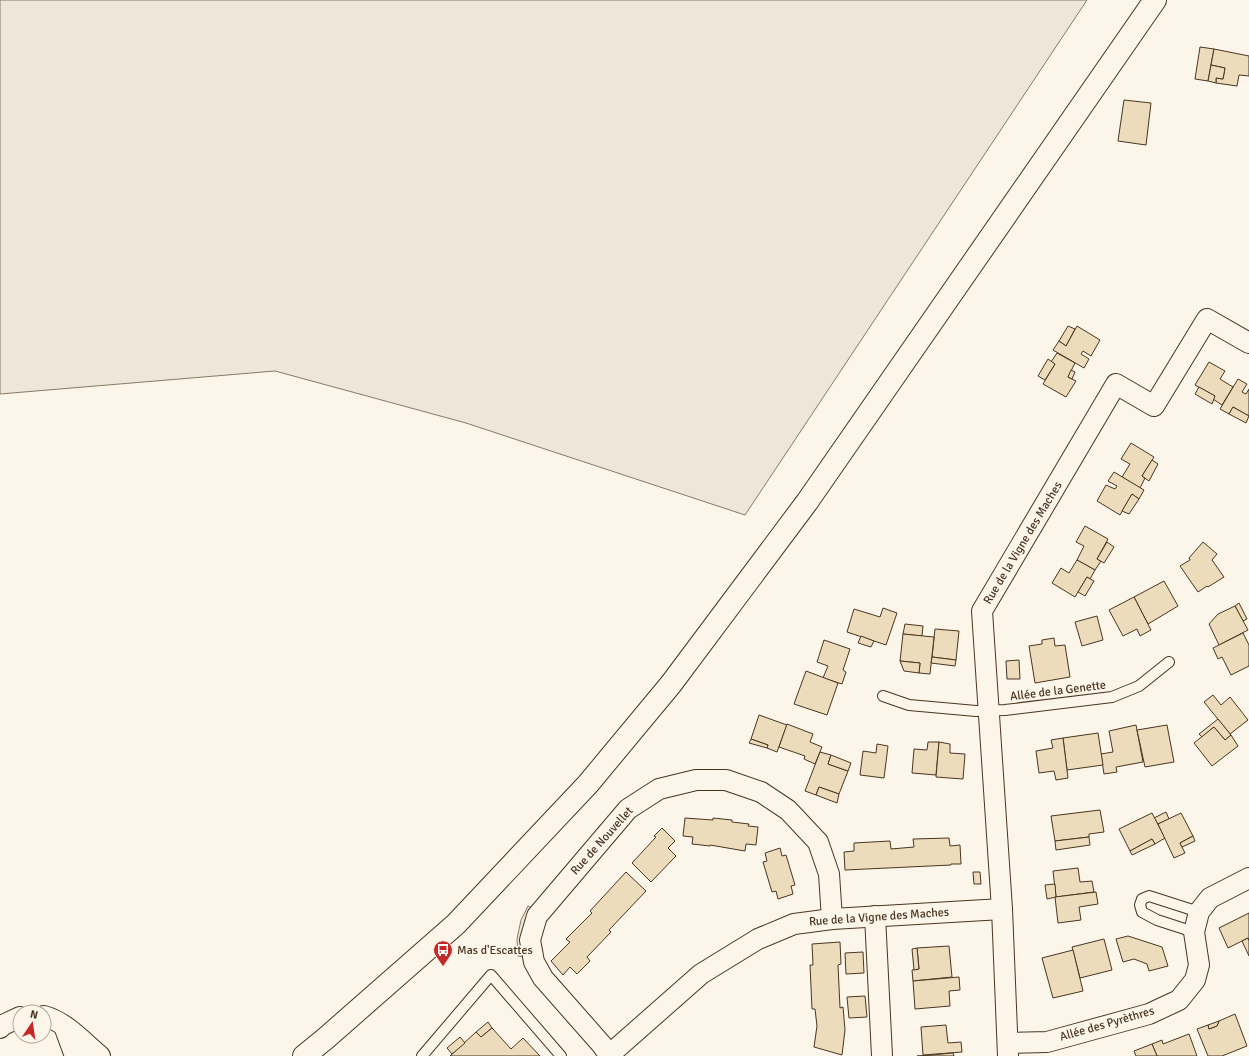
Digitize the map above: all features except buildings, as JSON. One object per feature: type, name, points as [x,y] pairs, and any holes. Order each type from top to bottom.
[{"type":"street","points":[[304,1056],[456,924],[588,784],[671,684],[807,502],[1155,0]]},
{"type":"street","name":"Rue de la Vigne des Maches","points":[[1008,1050],[1002,909],[982,611],[1116,384],[1154,406],[1207,319],[1249,343]]},
{"type":"street","name":"Rue de Nouvellet","points":[[608,1055],[602,1045],[543,978],[534,962],[530,940],[537,916],[628,810],[659,789],[696,780],[726,780],[761,792],[788,810],[818,842],[829,874],[832,919]]},
{"type":"street","name":"Allée des Pyrèthres","points":[[1008,1050],[1046,1042],[1149,1014],[1179,1000],[1195,980],[1199,965],[1194,932],[1199,912],[1210,898],[1249,878]]},
{"type":"street","name":"Rue de la Vigne des Maches","points":[[608,1055],[701,974],[758,938],[794,924],[832,919],[1002,909]]},
{"type":"street","points":[[875,916],[882,1056]]},
{"type":"street","points":[[52,1019],[64,1026],[100,1056]]},
{"type":"street","points":[[0,1028],[2,1025],[12,1021]]},
{"type":"street","points":[[64,1026],[75,1056]]},
{"type":"street","points":[[289,1056],[325,1039]]},
{"type":"lane","name":"Allée de la Genette","points":[[883,696],[909,705],[998,711],[1112,697],[1139,686],[1169,662]]},
{"type":"lane","points":[[1194,932],[1157,920],[1142,912],[1140,905],[1142,899],[1149,896],[1199,912]]},
{"type":"lane","points":[[422,1056],[491,975],[561,1056]]},
{"type":"shaded area","points":[[0,0],[1087,0],[745,515],[466,423],[275,371],[0,394]]},
{"type":"shaded area","points":[[528,906],[534,909],[525,957],[518,956],[517,939],[521,920]]},
{"type":"place","name":"Mas d'Escattes","points":[[443,967]]}]
